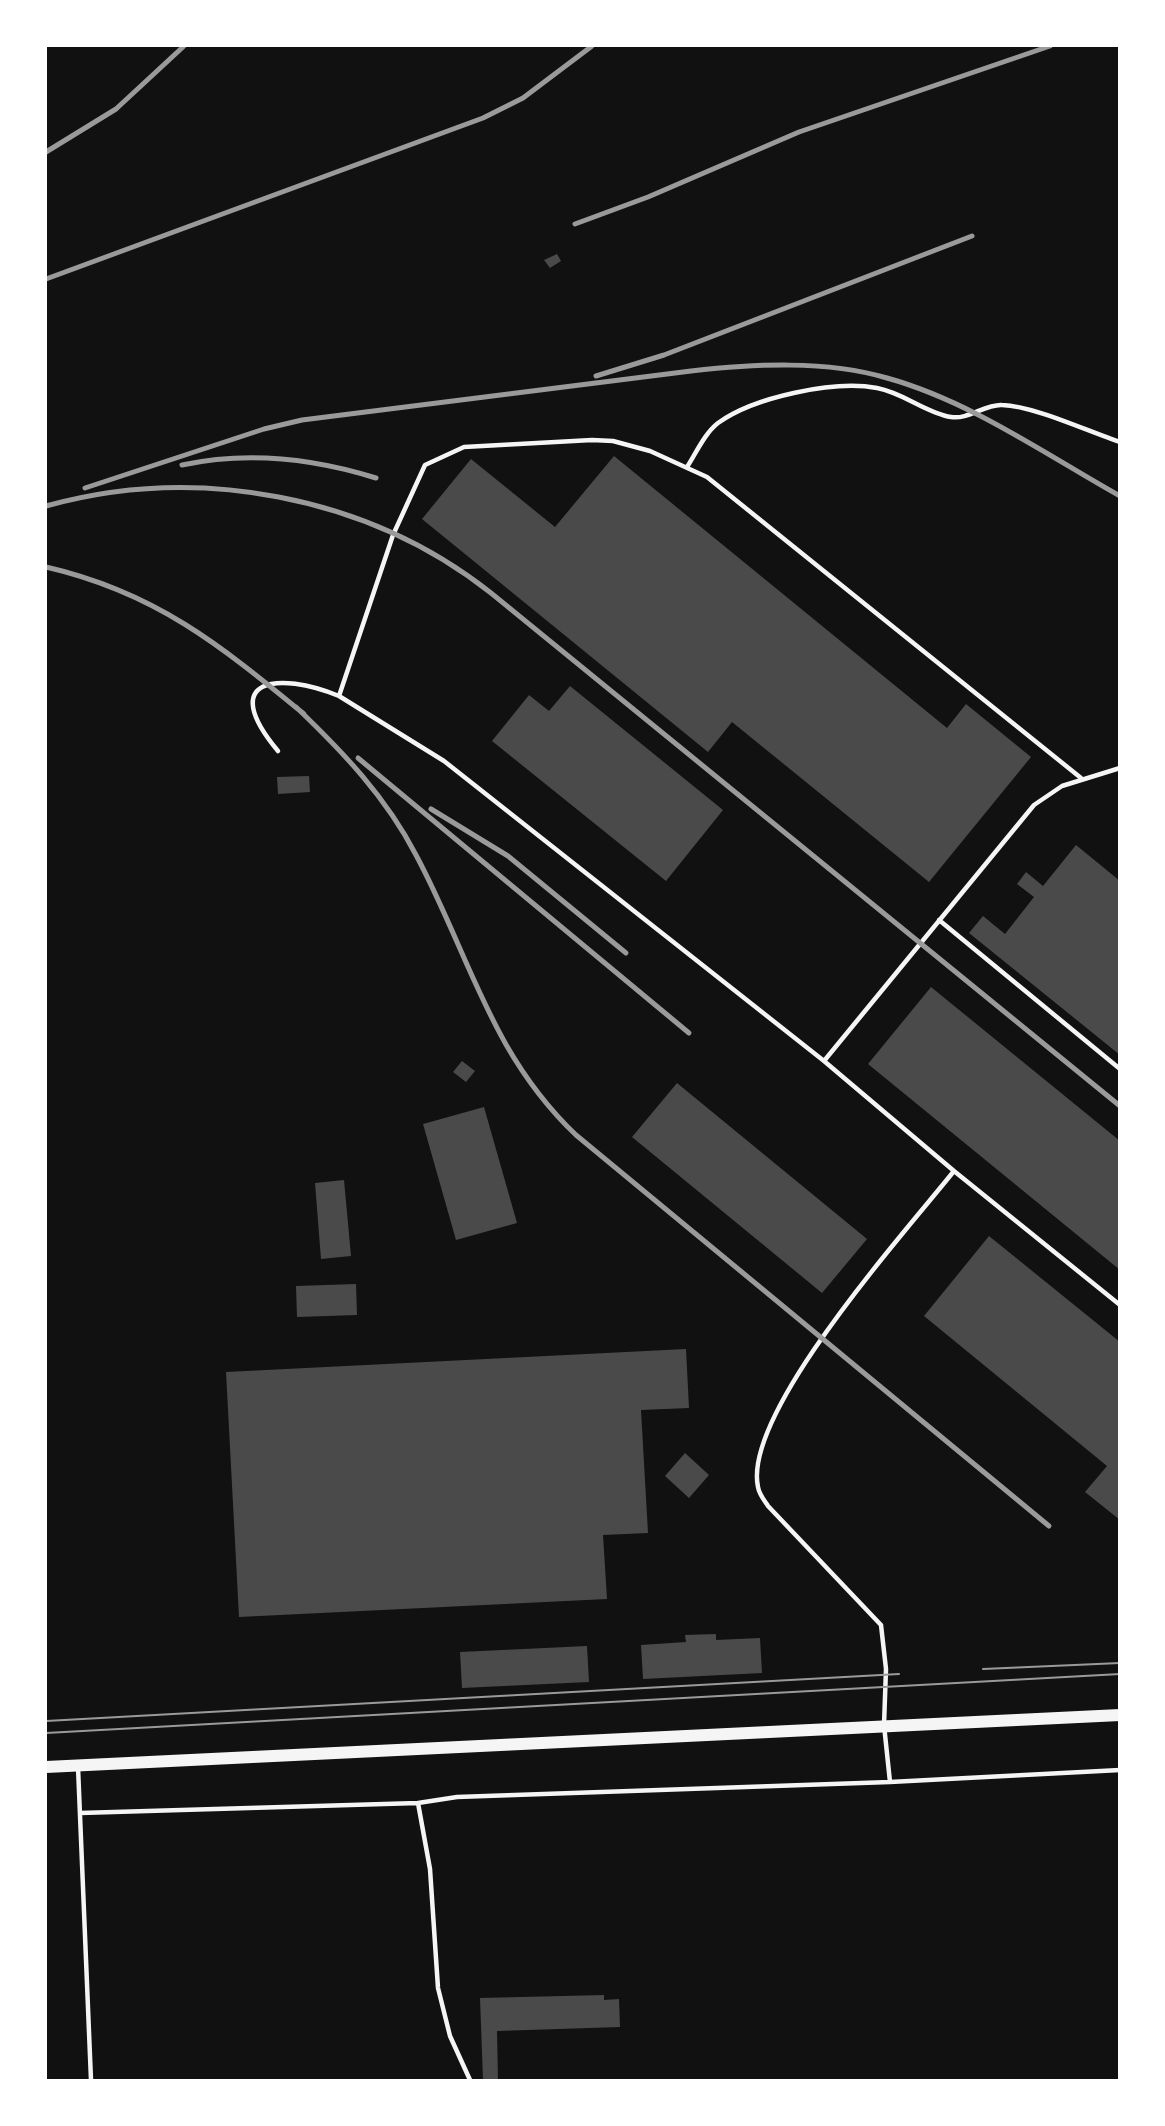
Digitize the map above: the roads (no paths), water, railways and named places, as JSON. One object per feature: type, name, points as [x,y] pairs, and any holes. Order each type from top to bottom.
[{"type":"main road","points":[[46,1767],[1119,1714]]},
{"type":"lane","points":[[687,467],[710,432],[727,418],[764,403],[825,387],[877,388],[916,401],[948,417],[957,418],[990,405],[1013,406],[1119,442]]},
{"type":"lane","points":[[339,696],[393,534],[419,473],[435,458],[464,446],[593,440],[632,445],[687,467],[729,494],[1081,778]]},
{"type":"lane","points":[[278,751],[256,720],[253,702],[259,689],[267,684],[289,681],[313,686],[339,696],[444,761],[824,1061],[1119,1306]]},
{"type":"lane","points":[[824,1061],[1034,805],[1081,778],[1119,768]]},
{"type":"lane","points":[[939,920],[1119,1069]]},
{"type":"lane","points":[[890,1782],[884,1726],[886,1670],[881,1625],[768,1506],[758,1486],[757,1474],[778,1411],[822,1336],[954,1171]]},
{"type":"lane","points":[[78,1766],[91,2081]]},
{"type":"lane","points":[[80,1813],[418,1803],[457,1797],[890,1782],[1119,1770]]},
{"type":"lane","points":[[418,1803],[430,1870],[438,1988],[450,2036],[470,2081]]},
{"type":"tram line","points":[[983,1669],[1120,1663]]},
{"type":"tram line","points":[[46,1721],[899,1674]]},
{"type":"tram line","points":[[46,1733],[1120,1674]]},
{"type":"railway","points":[[46,152],[116,109],[184,46]]},
{"type":"railway","points":[[46,279],[483,118],[523,98],[592,46]]},
{"type":"railway","points":[[575,224],[648,197],[799,132],[1050,46]]},
{"type":"railway","points":[[596,376],[664,355],[972,236]]},
{"type":"railway","points":[[85,488],[264,429],[302,420],[691,371],[790,365],[864,372],[918,388],[977,414],[1120,496]]},
{"type":"railway","points":[[182,465],[231,458],[279,459],[304,461],[376,478]]},
{"type":"railway","points":[[46,506],[103,494],[162,488],[220,489],[279,497],[336,511],[390,532],[442,559],[491,593],[1120,1106]]},
{"type":"railway","points":[[46,567],[85,578],[153,606],[244,665],[304,714]]},
{"type":"railway","points":[[296,707],[362,776],[404,834],[435,893],[502,1037],[522,1071],[547,1104],[576,1135],[1049,1526]]},
{"type":"railway","points":[[358,758],[689,1033]]},
{"type":"railway","points":[[431,809],[508,856],[626,953]]}]
